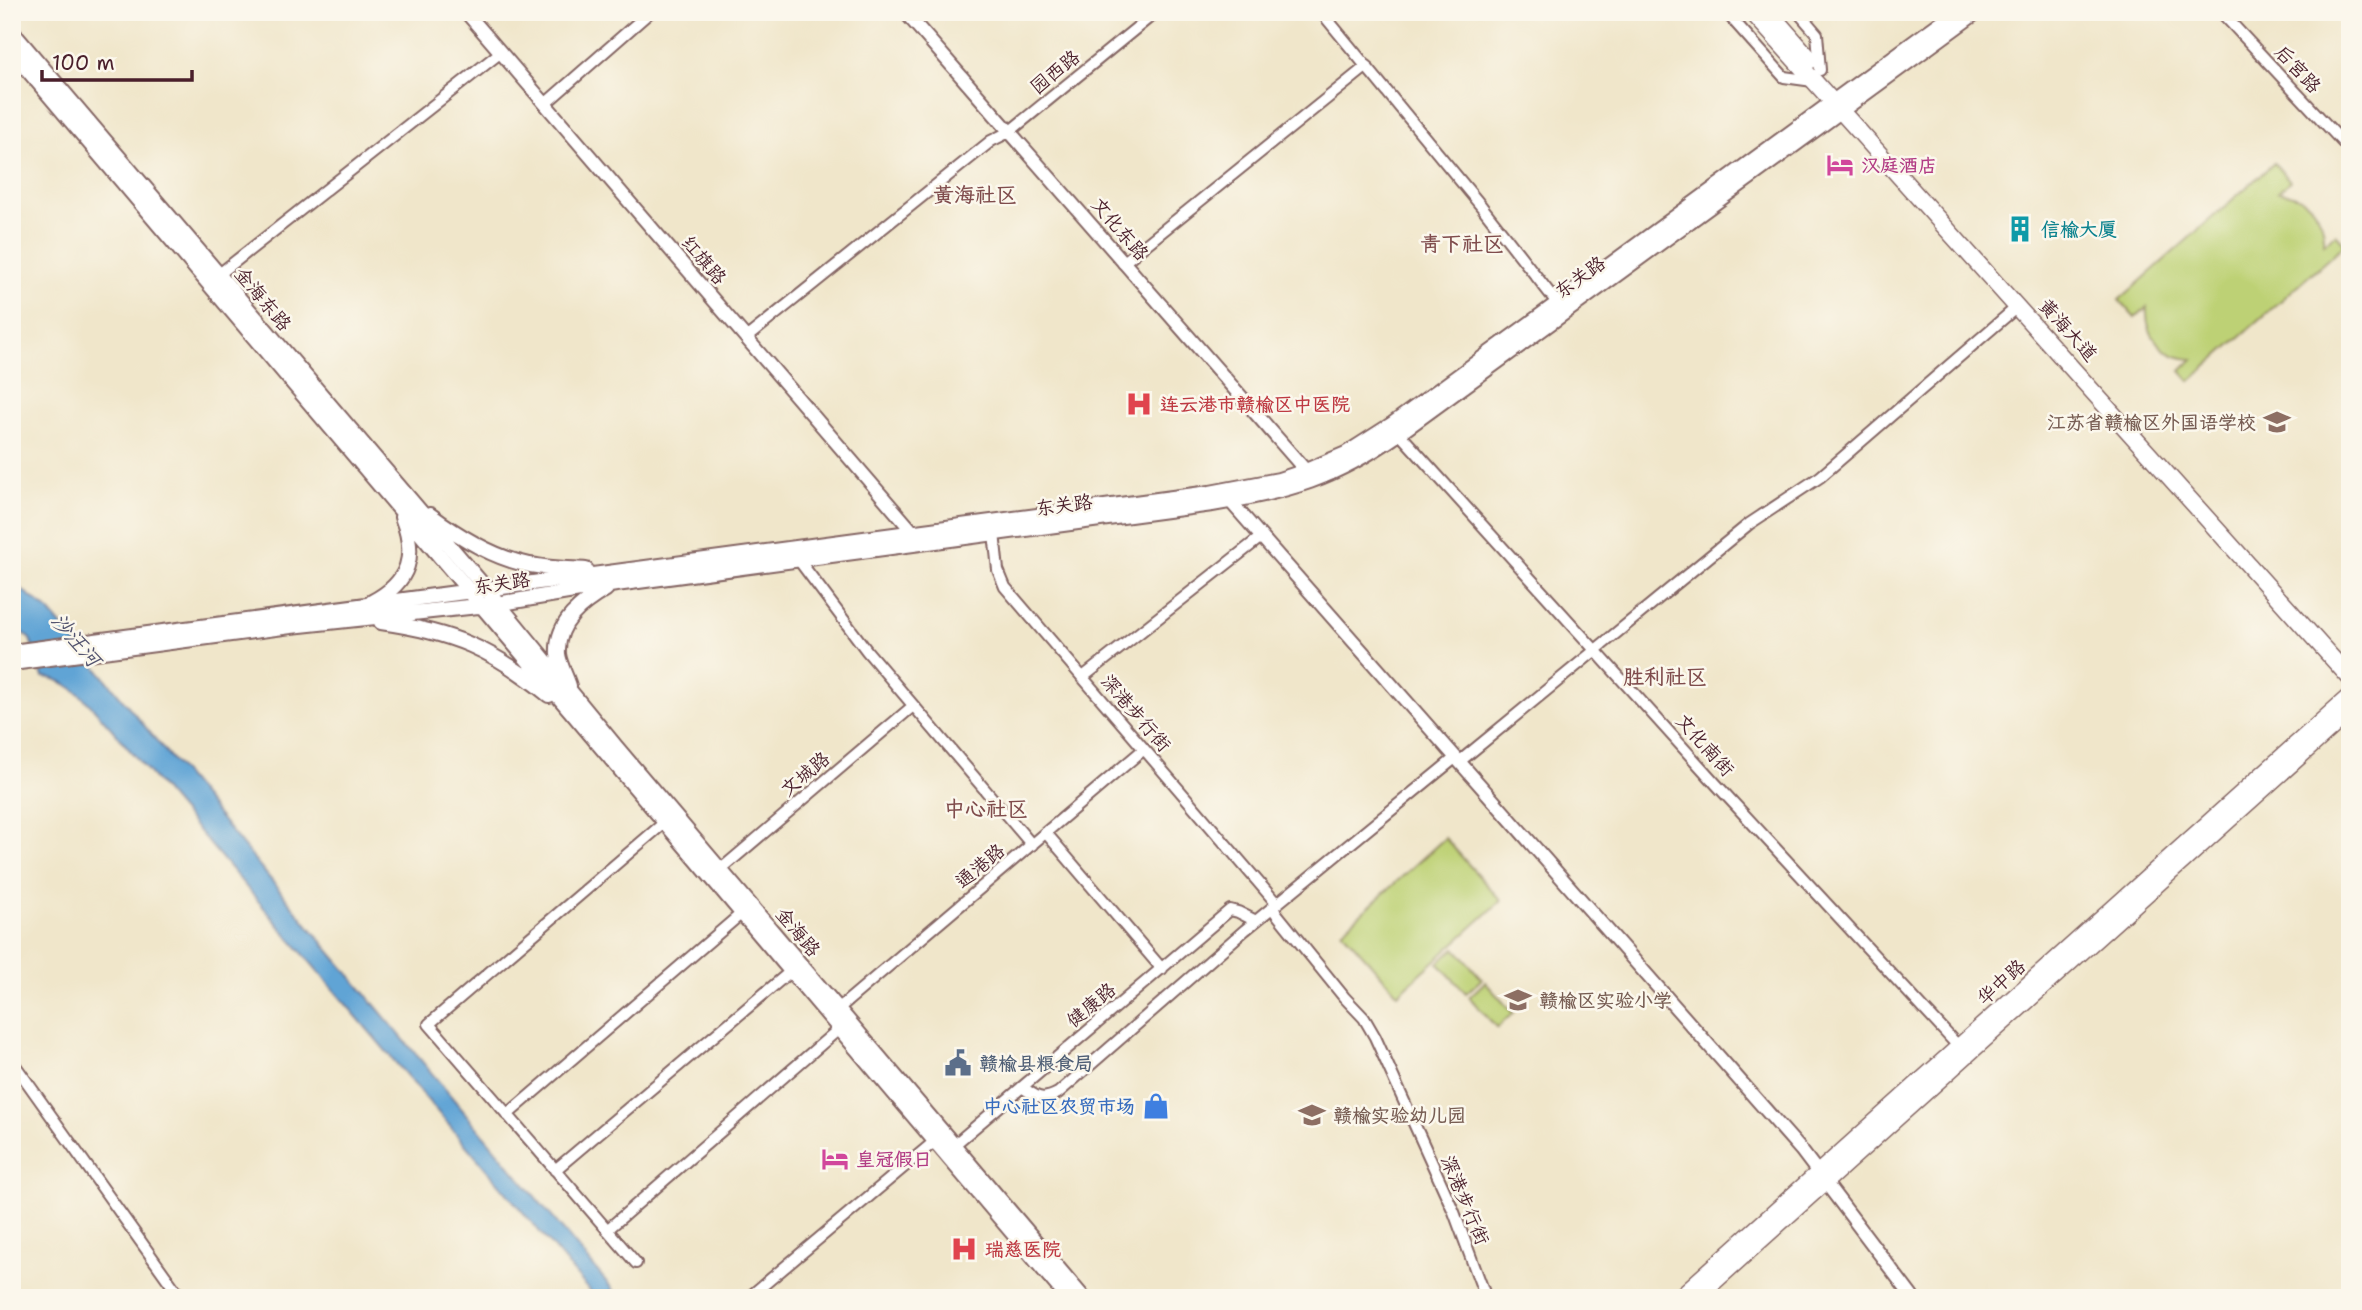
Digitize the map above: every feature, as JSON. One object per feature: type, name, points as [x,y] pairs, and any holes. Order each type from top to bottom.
[{"type":"main road","name":"黄海大道","points":[[1752,12],[1818,76]]},
{"type":"main road","name":"黄海大道","points":[[1769,12],[1842,103],[2350,662]]},
{"type":"main road","name":"东关路","points":[[12,652],[367,604],[798,559],[1230,501],[1282,491],[1335,472],[1399,433],[1842,103],[1956,12]]},
{"type":"main road","name":"东关路","points":[[12,663],[490,605],[615,578],[913,532],[1210,493],[1259,484],[1306,471],[1331,462],[1362,445],[1842,103],[1976,12]]},
{"type":"main road","name":"金海东路","points":[[12,32],[218,275],[405,504],[471,592]]},
{"type":"main road","name":"金海东路","points":[[12,51],[405,504],[486,590]]},
{"type":"main road","name":"黄海大道","points":[[1842,103],[2018,306],[2350,678]]},
{"type":"main road","points":[[405,504],[494,554],[535,566],[615,578]]},
{"type":"main road","points":[[367,604],[386,595],[401,581],[410,557],[405,504]]},
{"type":"main road","points":[[571,694],[558,654],[562,631],[573,612],[615,578]]},
{"type":"main road","name":"金海路","points":[[486,590],[490,605],[579,719],[1068,1298]]},
{"type":"main road","name":"金海路","points":[[471,592],[490,605],[571,694],[1083,1298]]},
{"type":"main road","points":[[359,619],[412,626],[452,636],[489,653],[525,675],[579,719]]},
{"type":"main road","name":"华中路","points":[[1696,1298],[1959,1047],[2350,696]]},
{"type":"main road","name":"华中路","points":[[1679,1298],[1821,1178],[2350,711]]},
{"type":"street","name":"红旗路","points":[[466,12],[913,532]]},
{"type":"street","points":[[545,104],[650,12]]},
{"type":"street","name":"文化东路","points":[[905,12],[1306,471]]},
{"type":"street","name":"园西路","points":[[746,338],[991,141],[1009,132],[1156,12]]},
{"type":"street","points":[[1726,12],[1784,77],[1818,76],[1817,34],[1798,12]]},
{"type":"street","name":"后宫路","points":[[2221,12],[2350,150]]},
{"type":"street","points":[[1323,14],[1558,304]]},
{"type":"street","points":[[218,275],[500,52]]},
{"type":"street","points":[[1123,263],[1367,66]]},
{"type":"street","points":[[1022,1087],[1039,1098],[1047,1099],[1058,1093],[1256,921],[1749,524],[1820,477],[2018,306]]},
{"type":"street","name":"文化南街","points":[[1399,433],[1959,1047]]},
{"type":"street","points":[[1230,501],[1801,1150],[1913,1298]]},
{"type":"street","name":"深港步行街","points":[[994,533],[1000,579],[1275,906],[1344,997],[1364,1018],[1454,1212],[1486,1298]]},
{"type":"street","points":[[1083,677],[1261,537]]},
{"type":"street","points":[[798,559],[867,651],[1032,845]]},
{"type":"street","name":"文城路","points":[[720,870],[912,706]]},
{"type":"street","name":"通港路","points":[[838,1009],[1144,749]]},
{"type":"street","points":[[636,1264],[429,1024],[666,822]]},
{"type":"street","points":[[1046,832],[1161,968]]},
{"type":"street","name":"健康路","points":[[954,1145],[1230,910],[1256,921]]},
{"type":"street","points":[[507,1115],[742,913]]},
{"type":"street","points":[[555,1170],[791,971]]},
{"type":"street","points":[[607,1230],[840,1028]]},
{"type":"street","points":[[12,1061],[181,1298]]},
{"type":"street","points":[[748,1298],[935,1141]]},
{"type":"green space","points":[[2274,163],[2290,181],[2278,192],[2298,197],[2313,208],[2322,224],[2324,244],[2336,234],[2345,244],[2190,381],[2181,371],[2193,359],[2173,355],[2158,344],[2149,328],[2147,307],[2135,318],[2119,300]]},
{"type":"green space","points":[[1445,838],[1501,901],[1398,994],[1342,931]]},
{"type":"green space","points":[[1455,948],[1482,979],[1466,993],[1438,963]]},
{"type":"green space","points":[[1485,982],[1513,1013],[1497,1028],[1469,997]]},
{"type":"water","points":[[12,582],[48,610],[620,1298],[596,1298],[89,703],[72,688],[43,677],[30,639],[12,624]]},
{"type":"place","name":"汉庭酒店","points":[[1840,165]]},
{"type":"place","name":"信榆大厦","points":[[2020,229]]},
{"type":"place","name":"连云港市赣榆区中医院","points":[[1139,404]]},
{"type":"place","name":"江苏省赣榆区外国语学校","points":[[2277,422]]},
{"type":"place","name":"赣榆区实验小学","points":[[1518,1000]]},
{"type":"place","name":"赣榆县粮食局","points":[[958,1063]]},
{"type":"place","name":"中心社区农贸市场","points":[[1156,1106]]},
{"type":"place","name":"赣榆实验幼儿园","points":[[1312,1115]]},
{"type":"place","name":"皇冠假日","points":[[835,1159]]},
{"type":"place","name":"瑞慈医院","points":[[964,1249]]},
{"type":"district","name":"黄海社区","points":[[975,195]]},
{"type":"district","name":"青下社区","points":[[1462,244]]},
{"type":"district","name":"胜利社区","points":[[1665,677]]},
{"type":"district","name":"中心社区","points":[[986,809]]},
{"type":"water label","name":"沙汪河","points":[[76,640]]}]
